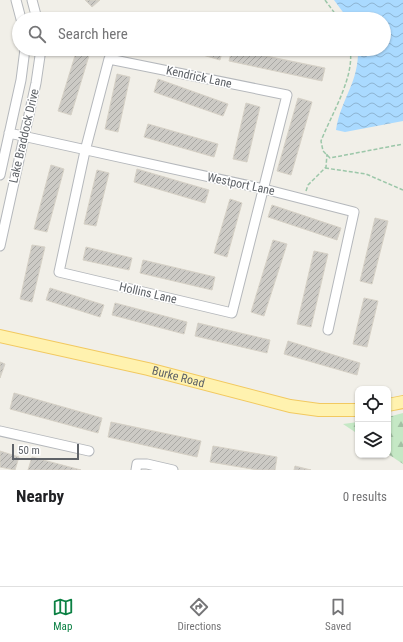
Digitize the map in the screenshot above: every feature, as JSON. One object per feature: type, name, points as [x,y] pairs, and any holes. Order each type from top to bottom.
[{"type":"main road","name":"Burke Road","points":[[0,336],[148,369],[290,406],[319,410],[355,410]]},
{"type":"main road","points":[[391,404],[403,402]]},
{"type":"street","points":[[16,0],[19,12]]},
{"type":"street","points":[[32,0],[35,12]]},
{"type":"street","name":"Lake Braddock Drive","points":[[0,175],[21,80],[24,56]]},
{"type":"street","name":"Lake Braddock Drive","points":[[0,246],[36,84],[40,56]]},
{"type":"street","name":"Kendrick Lane","points":[[85,151],[109,59],[287,95],[264,189]]},
{"type":"street","name":"Westport Lane","points":[[9,133],[85,151],[264,189],[354,212],[328,330]]},
{"type":"street","name":"Hollins Lane","points":[[85,151],[59,272],[232,313],[264,189]]},
{"type":"street","points":[[0,431],[89,451]]},
{"type":"street","points":[[136,470],[138,464],[147,464],[173,470]]},
{"type":"path","points":[[324,0],[333,12]]},
{"type":"path","points":[[351,56],[347,81],[321,141],[323,151],[330,158],[403,144]]},
{"type":"path","points":[[304,199],[308,185],[325,168],[326,154]]},
{"type":"path","points":[[325,168],[366,174],[403,190]]},
{"type":"green space","points":[[403,413],[403,464],[391,456],[391,416]]},
{"type":"green space","points":[[355,422],[355,432],[343,424]]},
{"type":"water","points":[[334,0],[403,0],[403,121],[345,132],[336,130],[338,119],[356,72],[358,56],[391,56],[391,12],[343,12]]},
{"type":"building","points":[[85,0],[100,0],[92,7]]},
{"type":"building","points":[[75,56],[89,56],[71,115],[58,111]]},
{"type":"building","points":[[206,56],[221,56],[220,60]]},
{"type":"building","points":[[230,56],[266,56],[325,68],[322,81],[229,61]]},
{"type":"building","points":[[117,74],[130,77],[118,132],[105,129]]},
{"type":"building","points":[[158,79],[228,104],[223,116],[154,92]]},
{"type":"building","points":[[298,98],[312,102],[291,175],[277,171]]},
{"type":"building","points":[[246,103],[260,107],[247,162],[233,159]]},
{"type":"building","points":[[148,124],[218,144],[214,157],[144,137]]},
{"type":"building","points":[[51,165],[64,169],[47,232],[34,229]]},
{"type":"building","points":[[137,169],[209,190],[205,203],[134,182]]},
{"type":"building","points":[[97,170],[109,173],[96,226],[84,224]]},
{"type":"building","points":[[230,199],[242,203],[227,257],[214,253]]},
{"type":"building","points":[[272,205],[341,228],[337,240],[268,217]]},
{"type":"building","points":[[375,218],[388,221],[372,284],[360,281]]},
{"type":"building","points":[[273,240],[287,244],[264,316],[251,312]]},
{"type":"building","points":[[32,245],[45,247],[32,302],[20,299]]},
{"type":"building","points":[[86,247],[132,258],[129,270],[83,260]]},
{"type":"building","points":[[314,251],[328,254],[311,327],[297,324]]},
{"type":"building","points":[[143,260],[215,277],[212,290],[140,273]]},
{"type":"building","points":[[50,288],[104,305],[100,317],[46,300]]},
{"type":"building","points":[[364,298],[378,301],[367,347],[353,344]]},
{"type":"building","points":[[115,303],[187,322],[184,334],[112,315]]},
{"type":"building","points":[[198,323],[270,340],[267,353],[195,336]]},
{"type":"building","points":[[288,341],[360,363],[357,375],[284,354]]},
{"type":"building","points":[[0,362],[5,364],[0,378]]},
{"type":"building","points":[[14,393],[102,418],[98,433],[10,409]]},
{"type":"building","points":[[111,422],[201,441],[197,457],[108,437]]},
{"type":"building","points":[[213,446],[277,457],[275,470],[258,470],[210,462]]},
{"type":"building","points":[[0,451],[19,457],[15,470],[0,467]]},
{"type":"building","points":[[32,457],[81,470],[28,470]]},
{"type":"building","points":[[295,466],[311,470],[294,470]]}]
